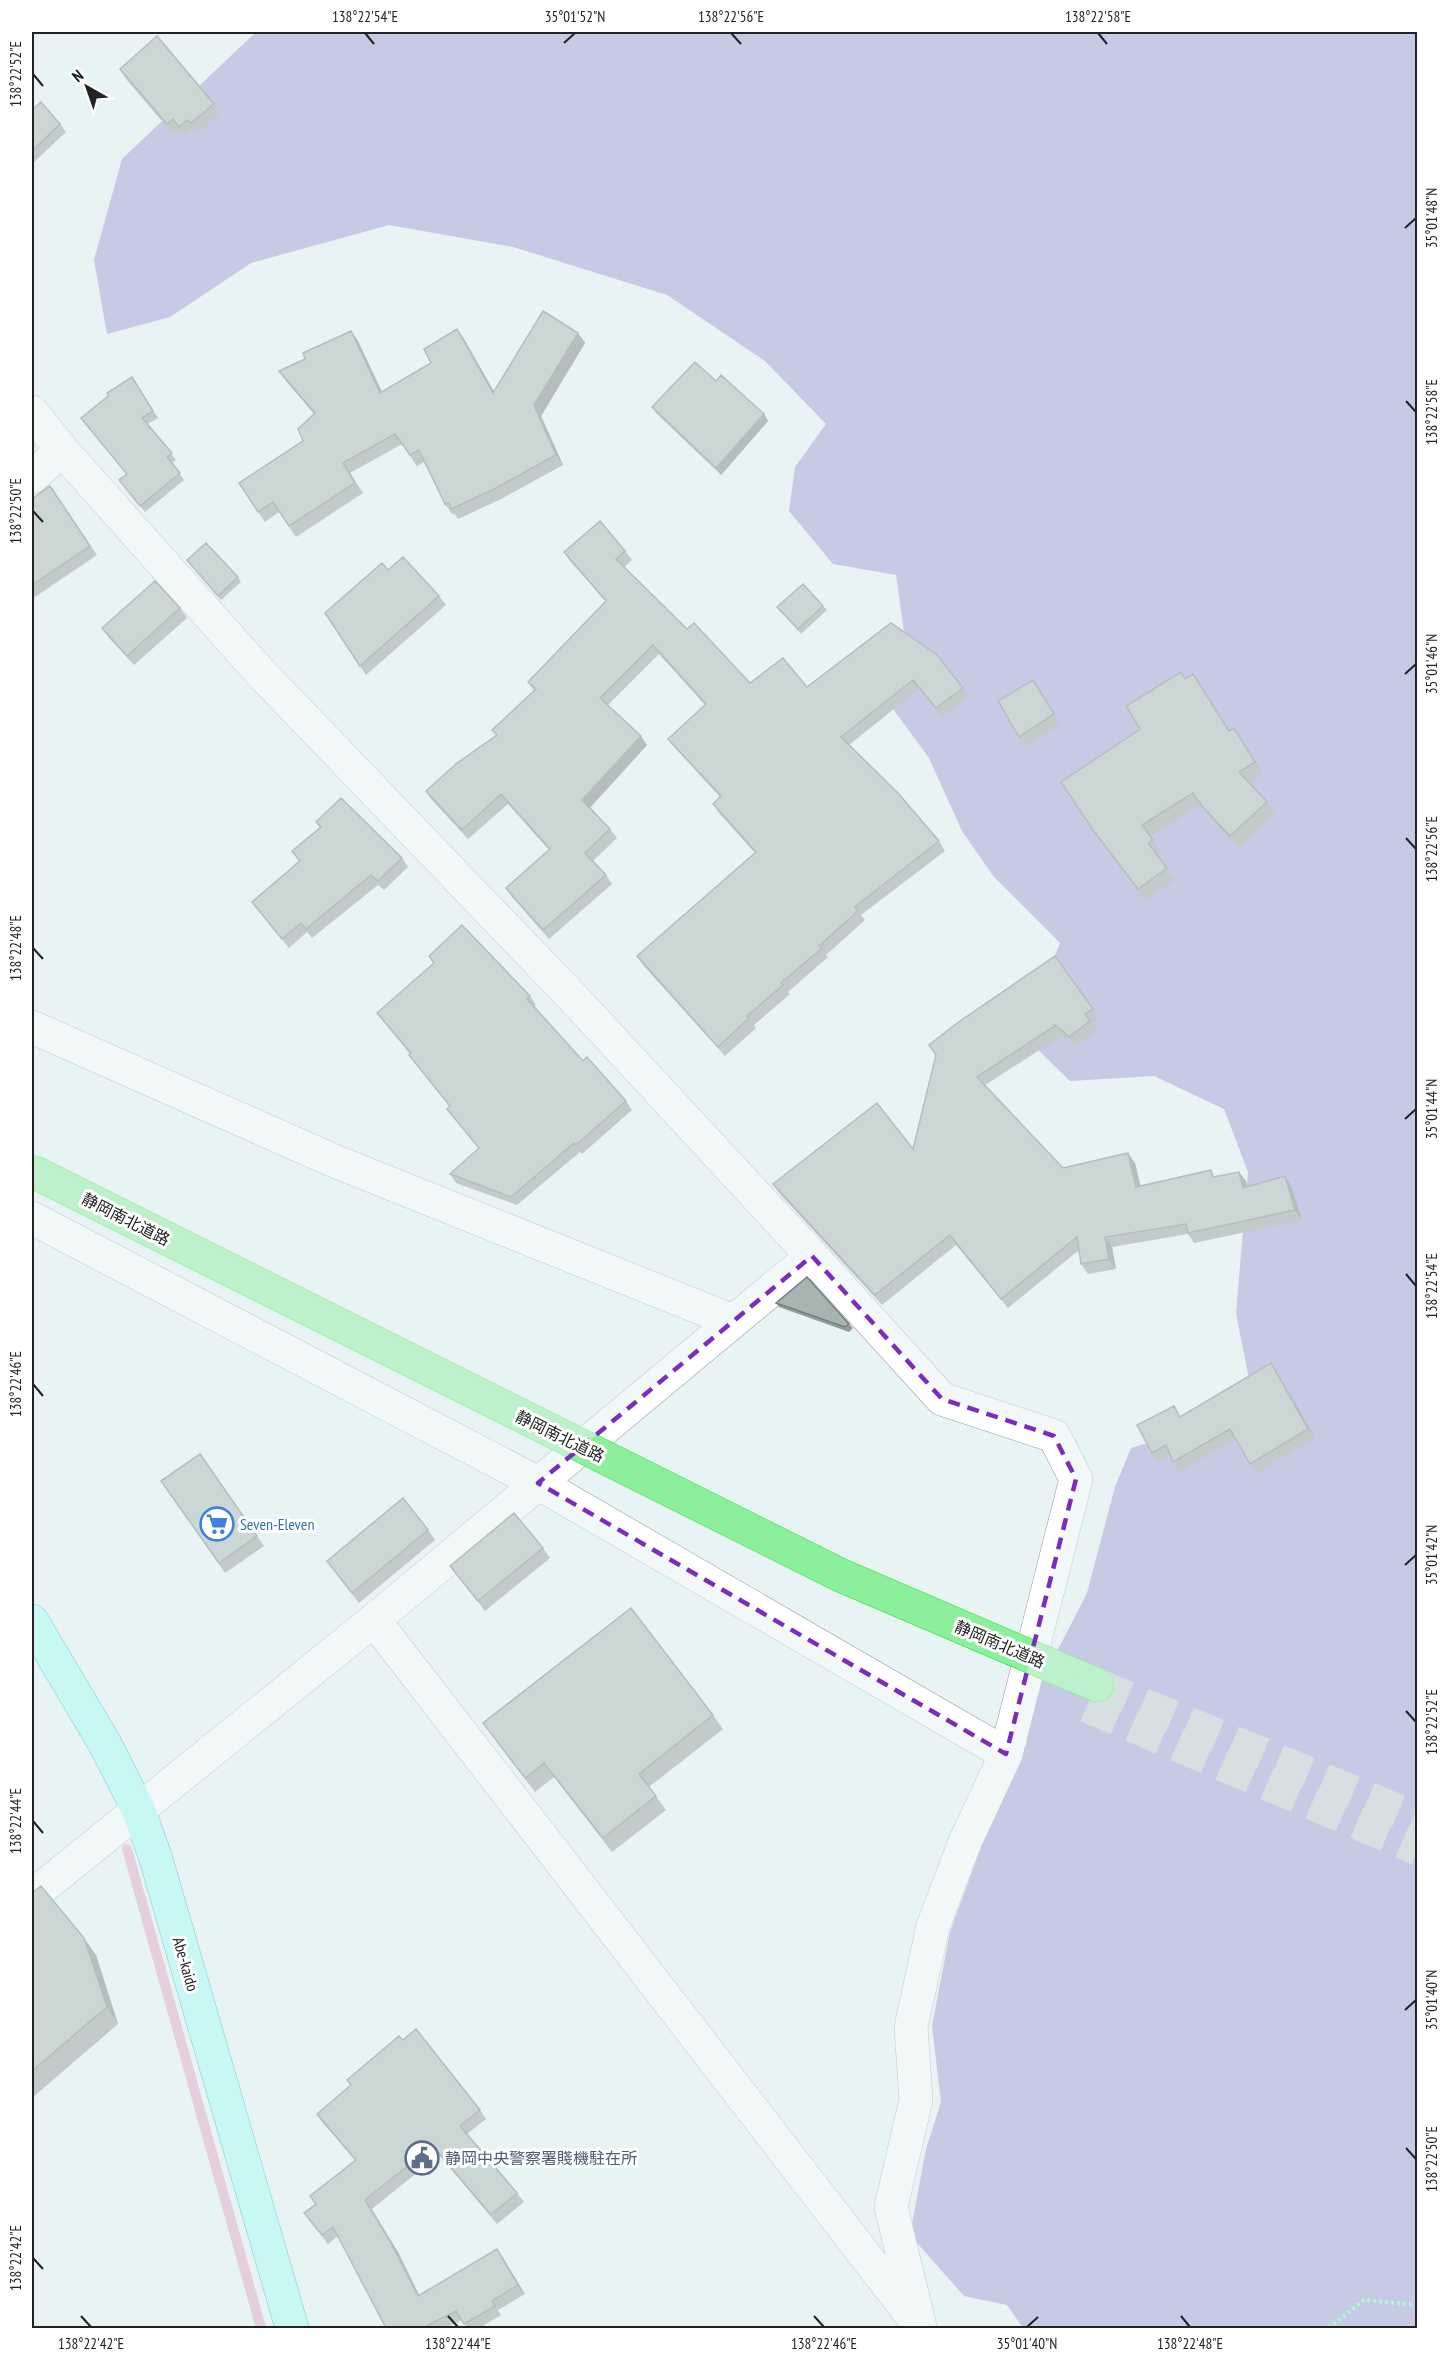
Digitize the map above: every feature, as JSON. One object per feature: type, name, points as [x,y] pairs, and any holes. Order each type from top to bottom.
[{"type":"highway","name":"静岡南北道路","points":[[32,1171],[274,1294],[1057,1681]]},
{"type":"highway","name":"静岡南北道路","points":[[32,1196],[832,1592],[1092,1696]]},
{"type":"main road","name":"Abe-kaido","points":[[32,1621],[105,1744],[139,1811],[156,1859],[292,2328]]},
{"type":"street","points":[[32,412],[62,450],[260,672],[578,1003],[942,1399],[1054,1436],[1076,1479],[1005,1754],[965,1842],[933,1926],[911,2027],[916,2100],[891,2207],[920,2328]]},
{"type":"street","points":[[32,477],[62,450]]},
{"type":"street","points":[[32,1027],[332,1160],[733,1321]]},
{"type":"street","points":[[32,1218],[538,1483],[1005,1754]]},
{"type":"street","points":[[32,1896],[374,1620],[812,1256]]},
{"type":"street","points":[[374,1620],[920,2328]]},
{"type":"path","points":[[1329,2328],[1364,2300],[1418,2304]]},
{"type":"highlighted area","points":[[812,1256],[942,1399],[1054,1436],[1076,1479],[1006,1754],[538,1483]]},
{"type":"shaded area","points":[[256,32],[1417,32],[1417,2327],[1023,2328],[1007,2305],[964,2296],[910,2235],[926,2149],[941,2102],[932,2026],[950,1932],[1004,1785],[1027,1744],[1028,1708],[1087,1593],[1115,1487],[1131,1448],[1206,1426],[1249,1379],[1236,1313],[1248,1172],[1224,1109],[1154,1076],[1070,1081],[1026,1038],[1035,1006],[1060,943],[994,877],[962,831],[929,758],[882,694],[906,646],[896,575],[833,564],[789,511],[795,467],[826,424],[765,361],[667,295],[513,247],[389,225],[251,263],[170,317],[107,334],[94,260],[122,159]]},
{"type":"building","points":[[157,36],[214,104],[191,123],[187,120],[179,127],[173,119],[167,124],[120,69]]},
{"type":"building","points":[[41,102],[60,124],[32,151],[32,110]]},
{"type":"building","points":[[543,311],[578,333],[534,405],[556,455],[494,489],[451,509],[449,503],[445,504],[419,450],[410,455],[395,434],[343,463],[355,483],[289,526],[273,502],[258,512],[239,483],[303,441],[298,429],[315,413],[279,371],[305,359],[303,353],[351,331],[380,393],[431,363],[424,349],[457,329],[493,393]]},
{"type":"building","points":[[695,362],[716,381],[721,375],[764,414],[716,468],[652,407]]},
{"type":"building","points":[[132,377],[153,411],[142,418],[172,453],[167,457],[180,473],[140,506],[119,480],[127,474],[81,418],[108,396],[107,393]]},
{"type":"building","points":[[50,486],[90,546],[32,585],[32,499]]},
{"type":"building","points":[[600,521],[625,551],[616,559],[687,629],[694,623],[750,683],[783,658],[807,687],[891,623],[937,655],[963,688],[936,708],[913,680],[841,737],[898,793],[939,841],[855,907],[858,911],[819,946],[822,948],[781,983],[783,985],[747,1016],[749,1018],[718,1047],[637,956],[756,852],[713,804],[721,796],[668,739],[706,704],[653,645],[600,698],[641,736],[582,800],[610,829],[585,853],[606,875],[543,930],[506,888],[550,849],[501,794],[462,830],[426,791],[457,763],[497,735],[492,730],[536,689],[528,682],[606,601],[564,552]]},
{"type":"building","points":[[206,543],[238,577],[218,596],[187,560]]},
{"type":"building","points":[[403,557],[439,596],[360,666],[325,613],[382,563],[388,570]]},
{"type":"building","points":[[155,581],[180,608],[127,656],[102,628]]},
{"type":"building","points":[[803,584],[823,606],[798,629],[777,607]]},
{"type":"building","points":[[1181,672],[1185,679],[1193,674],[1229,731],[1234,728],[1255,762],[1239,772],[1267,802],[1230,836],[1193,793],[1142,825],[1153,840],[1148,843],[1167,868],[1138,889],[1093,830],[1061,782],[1140,729],[1126,706]]},
{"type":"building","points":[[1033,680],[1054,714],[1019,737],[998,701]]},
{"type":"building","points":[[341,798],[402,858],[378,881],[371,875],[306,929],[301,923],[282,939],[252,902],[300,861],[292,851],[321,827],[316,822]]},
{"type":"building","points":[[462,925],[530,996],[527,999],[583,1061],[587,1057],[626,1101],[511,1197],[450,1174],[479,1148],[447,1109],[450,1106],[409,1055],[411,1053],[377,1013],[434,963],[429,956]]},
{"type":"building","points":[[1055,956],[1093,1009],[1085,1014],[1090,1021],[1069,1037],[1056,1025],[977,1077],[1063,1168],[1128,1153],[1136,1187],[1211,1170],[1213,1177],[1239,1172],[1243,1188],[1285,1176],[1295,1210],[1188,1233],[1186,1224],[1105,1237],[1109,1259],[1081,1264],[1077,1237],[1001,1299],[950,1235],[875,1295],[773,1184],[877,1103],[913,1149],[936,1055],[929,1045]]},
{"type":"building","points":[[807,1277],[849,1324],[845,1327],[776,1303]]},
{"type":"building","points":[[1271,1363],[1308,1429],[1250,1464],[1230,1429],[1173,1462],[1166,1445],[1152,1453],[1137,1425],[1174,1406],[1180,1417]]},
{"type":"building","points":[[200,1454],[257,1536],[219,1563],[161,1481]]},
{"type":"building","points":[[403,1498],[428,1530],[352,1593],[327,1561]]},
{"type":"building","points":[[514,1513],[543,1548],[478,1601],[450,1566]]},
{"type":"building","points":[[631,1608],[713,1715],[639,1774],[656,1796],[603,1838],[544,1763],[525,1778],[483,1723]]},
{"type":"building","points":[[41,1886],[84,1938],[107,2007],[32,2071],[32,1893]]},
{"type":"building","points":[[416,2029],[480,2110],[460,2126],[517,2193],[491,2215],[433,2146],[365,2200],[391,2243],[418,2296],[497,2249],[518,2285],[492,2301],[495,2306],[464,2324],[456,2311],[422,2328],[386,2328],[333,2227],[322,2235],[304,2213],[316,2204],[310,2196],[356,2160],[317,2114],[351,2085],[347,2080],[399,2036],[403,2040]]},
{"type":"waterway","points":[[127,1849],[261,2328]]},
{"type":"tunnel","points":[[1097,1685],[1418,1819]]},
{"type":"tunnel","points":[[1087,1706],[1418,1849]]},
{"type":"place","name":"Seven-Eleven","points":[[217,1524]]},
{"type":"place","name":"静岡中央警察署賤機駐在所","points":[[422,2158]]}]
